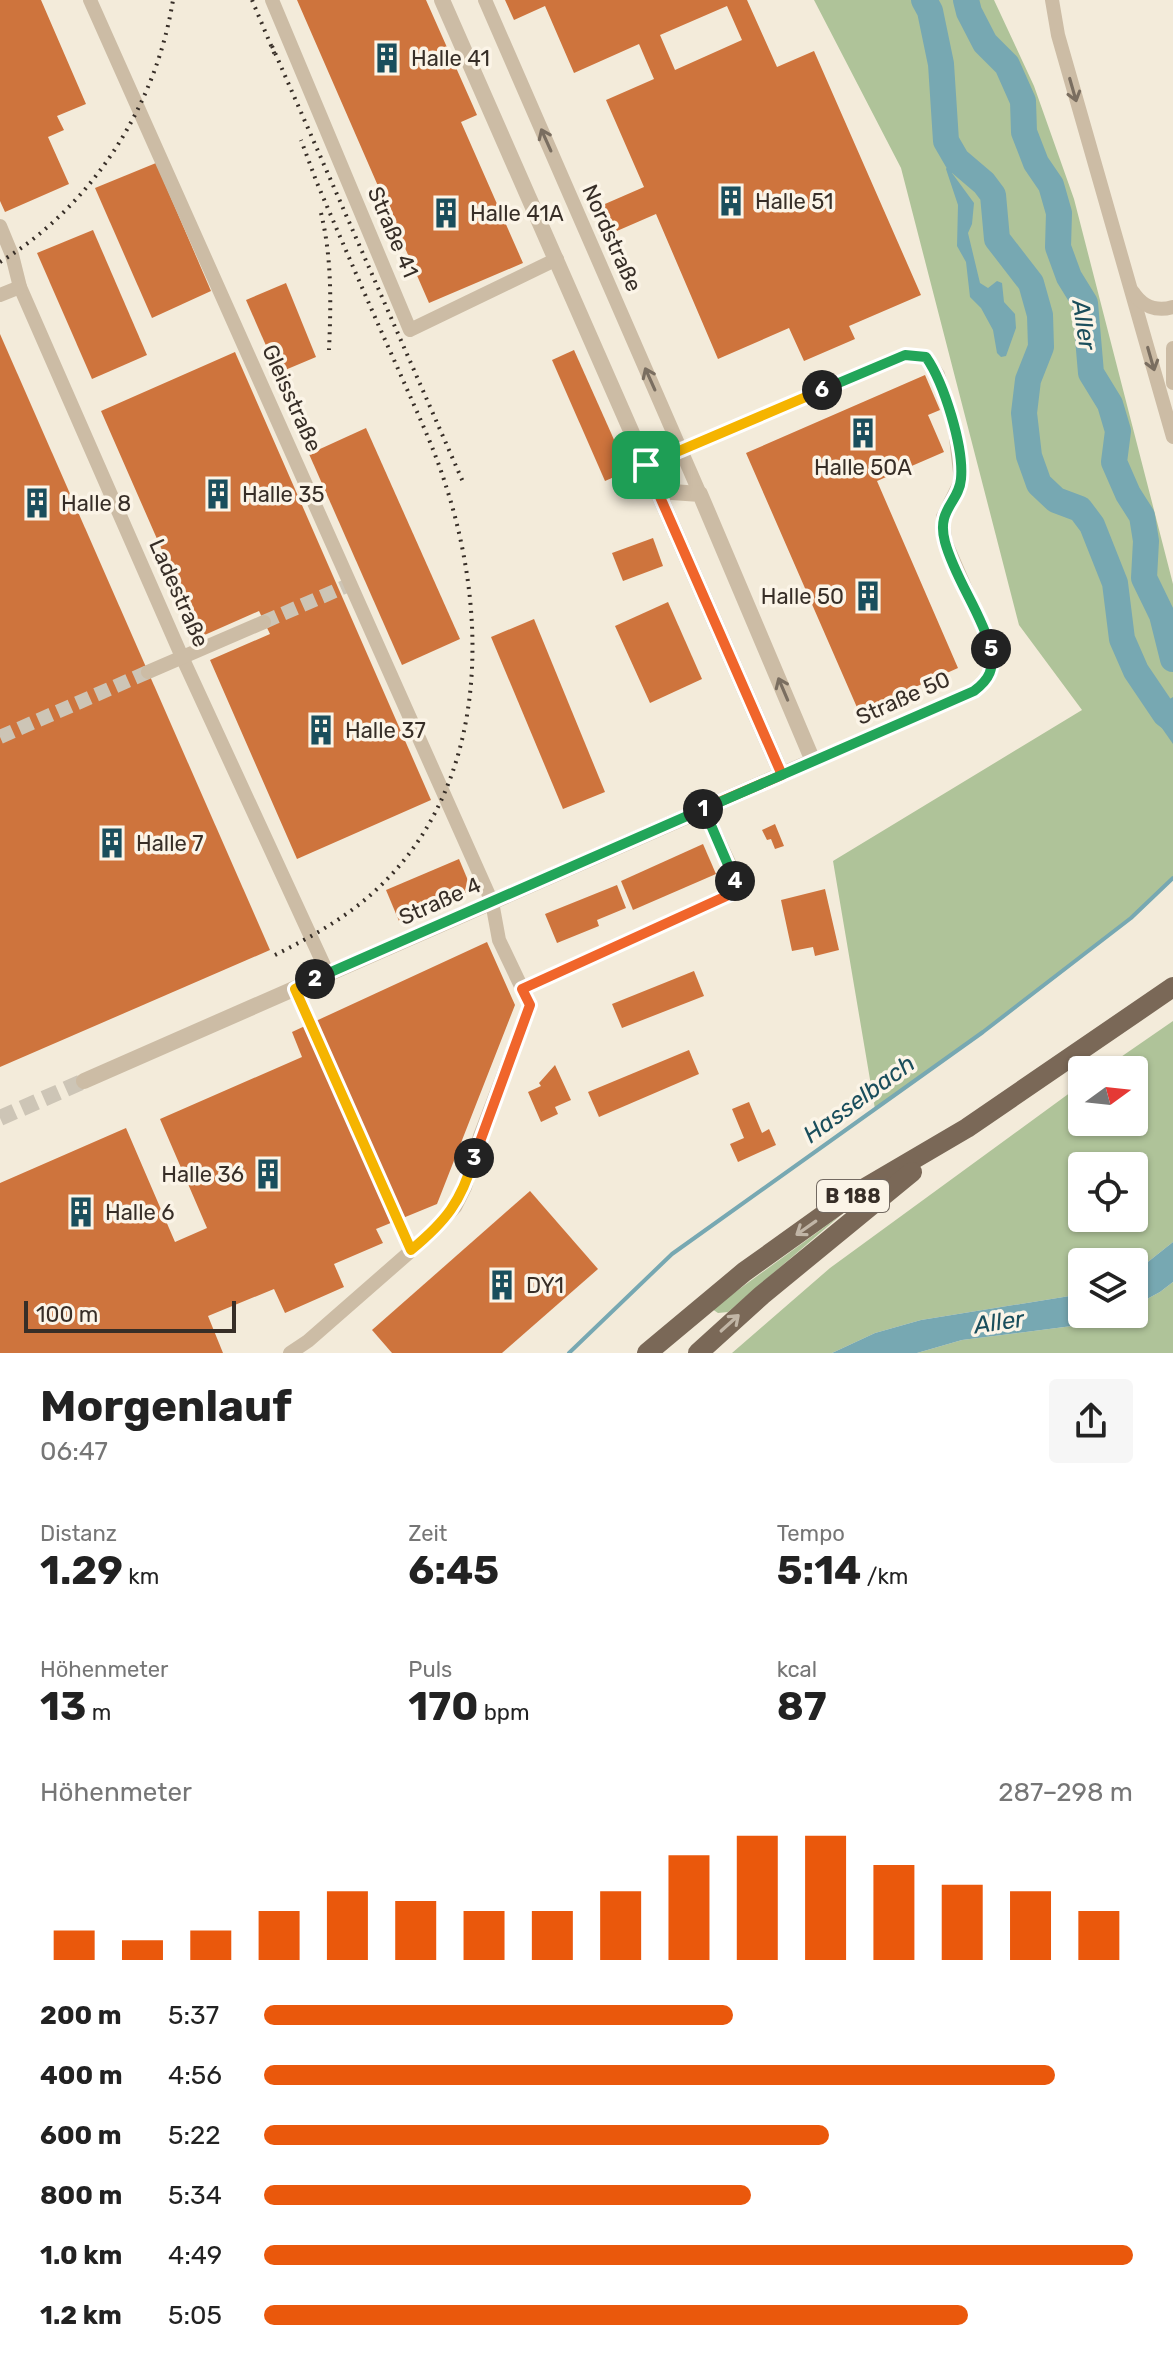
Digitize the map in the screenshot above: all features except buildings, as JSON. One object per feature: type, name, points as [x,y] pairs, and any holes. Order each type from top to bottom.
[{"type":"main road","name":"B 188","points":[[647,1353],[744,1272],[846,1199],[967,1128],[1173,987]]},
{"type":"main road","name":"B 188","points":[[698,1353],[762,1295],[967,1128]]},
{"type":"street","name":"Gleisstraße","points":[[90,0],[492,902],[499,940],[522,989]]},
{"type":"street","name":"Straße 41","points":[[272,0],[410,330],[557,259]]},
{"type":"street","points":[[442,0],[782,775]]},
{"type":"street","name":"Nordstraße","points":[[485,0],[813,761]]},
{"type":"street","points":[[1052,0],[1058,35],[1173,437]]},
{"type":"street","name":"Ladestraße","points":[[0,226],[20,287],[182,657],[328,974]]},
{"type":"street","points":[[1130,284],[1134,295],[1145,305],[1161,309],[1173,307]]},
{"type":"street","points":[[0,295],[20,287]]},
{"type":"street","points":[[1173,348],[1173,383]]},
{"type":"street","name":"Straße 50","points":[[646,465],[905,355],[926,357],[938,375],[955,429],[961,481],[943,517],[945,541],[990,645],[993,663],[988,681],[974,691],[813,761]]},
{"type":"street","points":[[658,491],[700,494]]},
{"type":"street","points":[[148,672],[264,622]]},
{"type":"street","name":"Straße 4","points":[[84,1081],[813,761]]},
{"type":"street","points":[[290,1353],[308,1341],[411,1250],[455,1207],[465,1187],[480,1136],[530,1005],[522,989],[733,893],[736,878],[704,809]]},
{"type":"street","points":[[295,989],[411,1250]]},
{"type":"green space","points":[[814,0],[994,0],[1034,86],[1074,199],[1173,584],[1173,878],[1066,970],[875,1109],[833,861],[1082,710],[1019,625],[901,168]]},
{"type":"green space","points":[[1173,1021],[1173,1242],[1148,1262],[1148,1248],[1068,1248],[1068,1296],[921,1320],[875,1333],[832,1353],[732,1353],[830,1268],[1068,1094],[1068,1136],[1148,1136],[1148,1056],[1122,1056]]},
{"type":"green space","points":[[841,1215],[728,1312],[718,1313],[712,1309]]},
{"type":"green space","points":[[1173,1282],[1173,1353],[917,1353],[962,1340],[1068,1327],[1148,1328],[1148,1298]]},
{"type":"water","name":"Aller","points":[[957,160],[952,173],[974,203],[968,233],[980,283],[988,288],[997,281],[1002,283],[1004,302],[1015,314],[1016,328],[1006,356],[1001,357],[997,353],[993,330],[981,308],[970,297],[966,262],[957,246],[958,205],[946,169],[949,162]]},
{"type":"water","points":[[1173,697],[1173,744],[1150,711]]},
{"type":"water","points":[[1173,1242],[1173,1282],[1148,1298],[1148,1262]]},
{"type":"water","points":[[1068,1296],[1068,1327],[962,1340],[917,1353],[832,1353],[875,1333],[921,1320]]},
{"type":"waterway","points":[[924,0],[930,11],[941,64],[946,141],[957,160],[993,195],[997,239],[1031,283],[1040,315],[1041,347],[1028,380],[1024,413],[1029,456],[1039,484],[1056,500],[1080,509],[1092,525],[1115,583],[1122,639],[1136,671],[1165,714],[1173,720]]},
{"type":"waterway","name":"Aller","points":[[966,0],[985,43],[1007,65],[1023,101],[1024,132],[1036,163],[1051,185],[1059,213],[1058,247],[1069,277],[1085,303],[1091,373],[1110,404],[1118,431],[1114,462],[1142,516],[1146,541],[1144,578],[1162,615],[1173,659]]},
{"type":"waterway","name":"Hasselbach","points":[[569,1353],[672,1254],[983,1032],[1131,918],[1173,878]]},
{"type":"tunnel","points":[[264,622],[351,584]]},
{"type":"tunnel","points":[[0,737],[148,672]]},
{"type":"tunnel","points":[[0,1118],[84,1081]]},
{"type":"railway","points":[[0,262],[33,239],[63,212],[115,150],[152,78],[173,0]]},
{"type":"railway","points":[[252,0],[275,55]]},
{"type":"railway","points":[[272,46],[463,482]]},
{"type":"railway","points":[[275,955],[353,909],[376,890],[413,849],[440,802],[459,752],[469,699],[472,644],[469,589],[460,535],[445,483],[301,140]]},
{"type":"railway","points":[[321,213],[329,264],[329,350]]},
{"type":"place","name":"Halle 41","points":[[387,58]]},
{"type":"place","name":"Halle 51","points":[[731,201]]},
{"type":"place","name":"Halle 41A","points":[[446,213]]},
{"type":"place","name":"Halle 50A","points":[[863,433]]},
{"type":"place","name":"Halle 35","points":[[218,494]]},
{"type":"place","name":"Halle 8","points":[[37,503]]},
{"type":"place","name":"Halle 50","points":[[868,596]]},
{"type":"place","name":"Halle 37","points":[[321,730]]},
{"type":"place","name":"Halle 7","points":[[112,843]]},
{"type":"place","name":"Halle 36","points":[[268,1174]]},
{"type":"place","name":"Halle 6","points":[[81,1212]]},
{"type":"place","name":"DY1","points":[[502,1285]]},
{"type":"route","points":[[646,465],[782,775],[295,989],[411,1250],[455,1207],[465,1187],[480,1136],[530,1005],[522,989],[733,893],[736,878],[704,809],[974,691],[988,681],[993,663],[990,645],[945,541],[943,517],[961,481],[955,429],[938,375],[926,357],[905,355],[646,465]]}]
